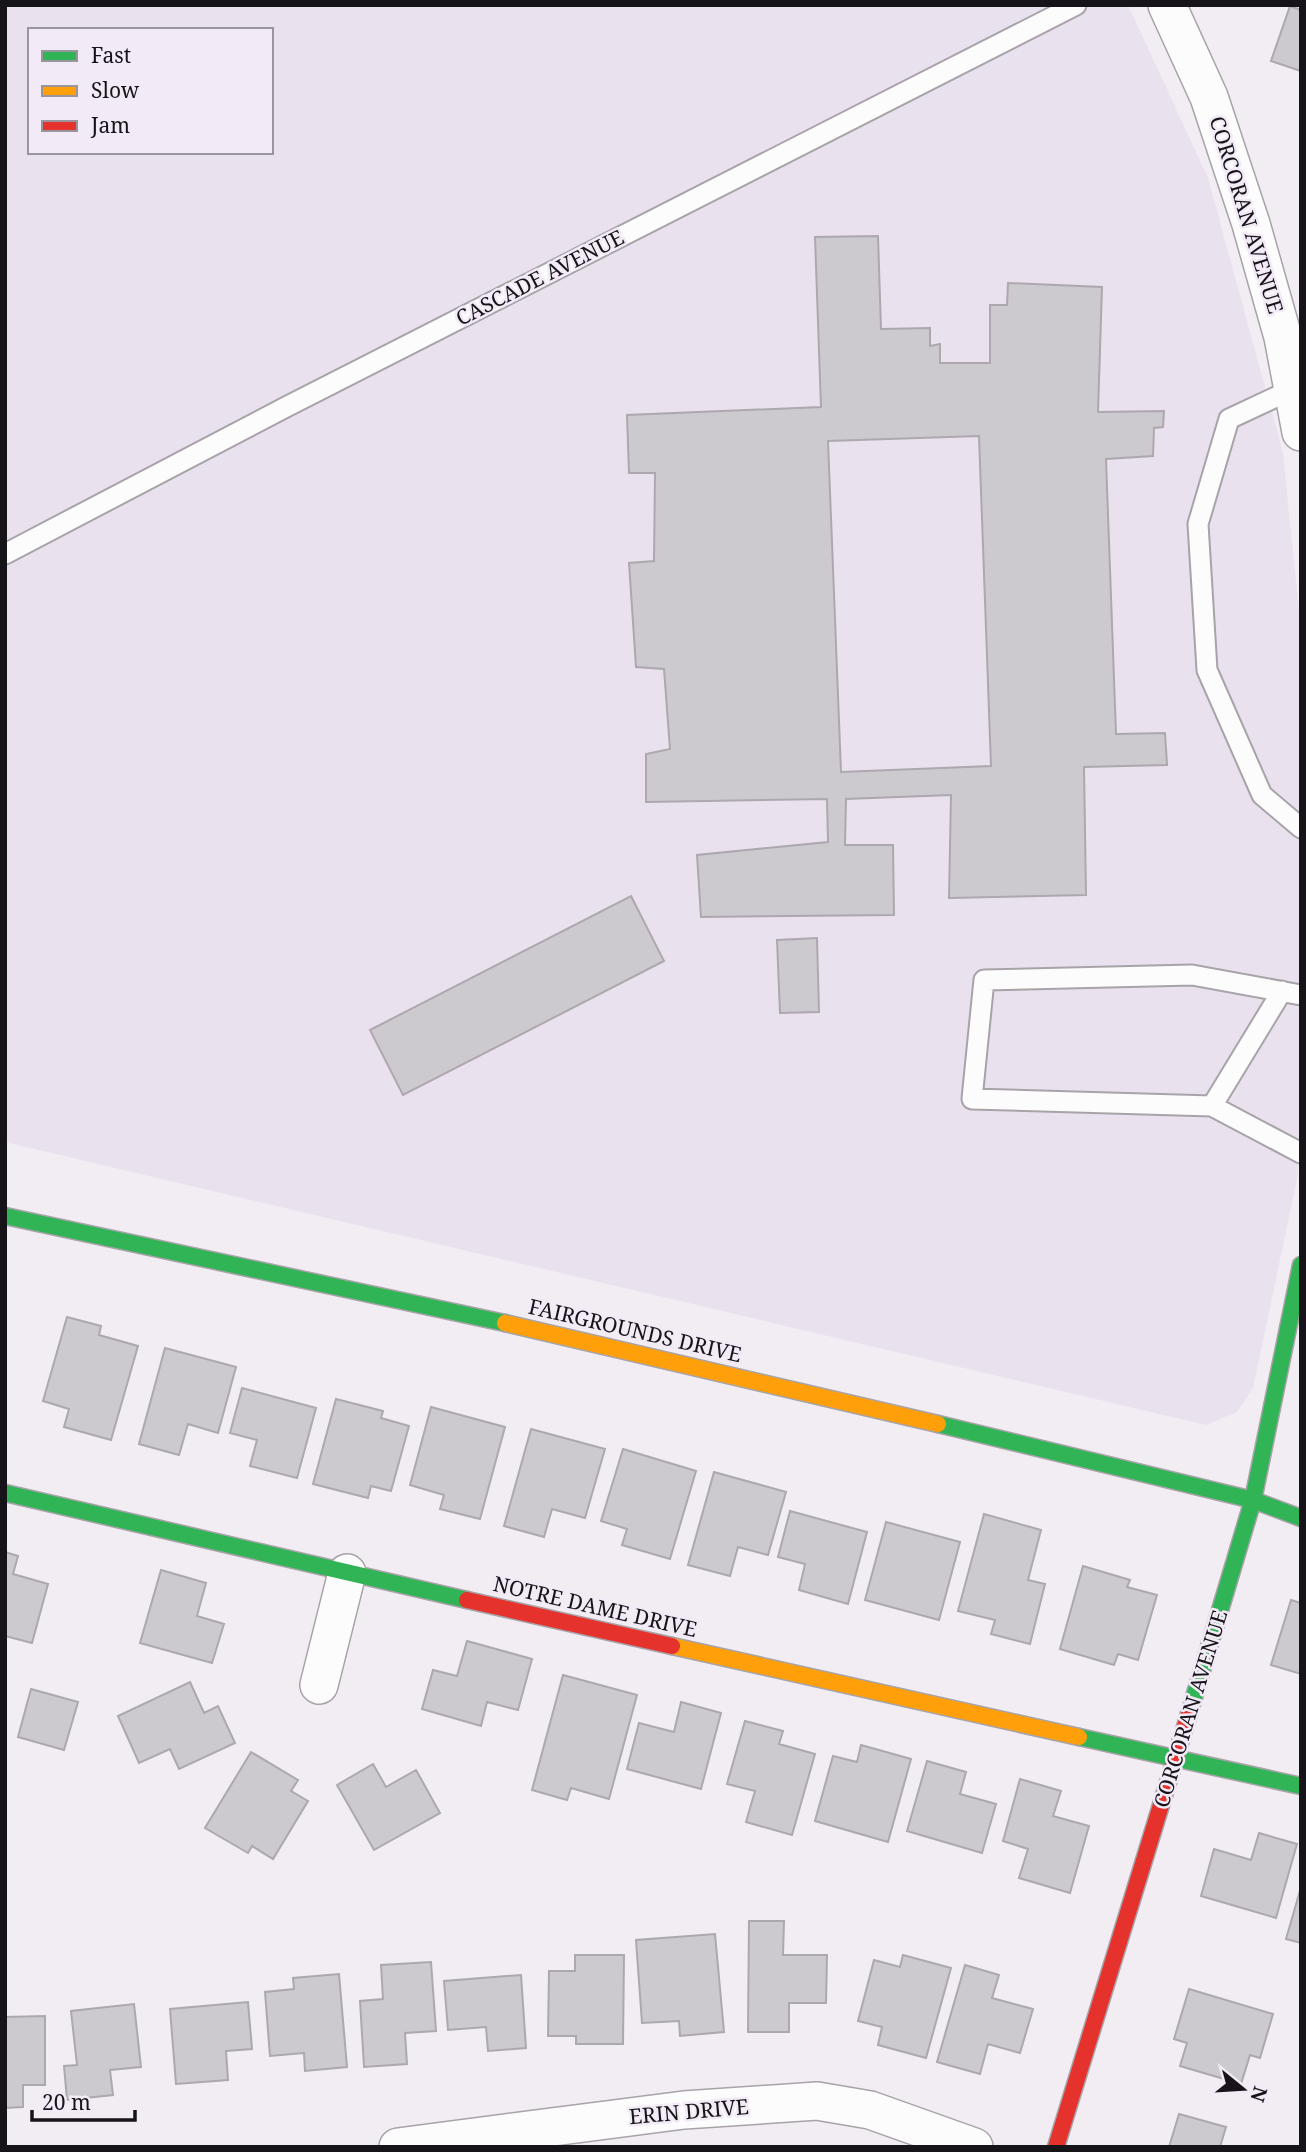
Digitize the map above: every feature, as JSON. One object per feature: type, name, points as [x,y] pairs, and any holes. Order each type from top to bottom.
[{"type":"street","name":"CORCORAN AVENUE","points":[[1167,5],[1209,97],[1251,224],[1283,337],[1301,432]]},
{"type":"street","name":"FAIRGROUNDS DRIVE","points":[[5,1216],[590,1341],[1253,1500],[1301,1518]]},
{"type":"street","name":"CORCORAN AVENUE","points":[[1056,2147],[1253,1500],[1301,1265]]},
{"type":"street","name":"NOTRE DAME DRIVE","points":[[5,1493],[347,1573],[1301,1786]]},
{"type":"street","name":"FAIRGROUNDS DRIVE","points":[[1253,1500],[1294,1499]]},
{"type":"street","points":[[319,1685],[347,1573]]},
{"type":"street","name":"ERIN DRIVE","points":[[398,2147],[684,2110],[817,2101],[870,2110],[974,2147]]},
{"type":"lane","name":"CASCADE AVENUE","points":[[5,554],[286,407],[1076,5]]},
{"type":"lane","points":[[1293,389],[1229,419],[1198,524],[1207,670],[1262,796],[1301,828]]},
{"type":"lane","points":[[1212,1106],[1291,993],[1192,975],[984,980],[972,1099],[1212,1106],[1301,1153]]},
{"type":"shaded area","points":[[5,5],[1128,5],[1208,178],[1283,453],[1301,631],[1301,1140],[1297,1179],[1253,1388],[1237,1412],[1206,1425],[5,1142]]},
{"type":"building","points":[[1290,6],[1301,10],[1301,71],[1271,61]]},
{"type":"building","points":[[878,236],[881,329],[930,328],[930,346],[940,344],[940,363],[990,363],[990,305],[1007,305],[1008,283],[1102,287],[1098,412],[1164,411],[1163,427],[1154,428],[1153,456],[1106,459],[1116,734],[1165,733],[1167,765],[1084,767],[1086,895],[949,898],[951,795],[846,799],[845,845],[893,845],[894,915],[701,917],[697,855],[828,842],[827,799],[646,802],[646,754],[670,749],[664,669],[636,667],[629,563],[654,561],[655,473],[629,473],[627,415],[821,407],[815,237]],"holes":[[[979,436],[991,766],[841,772],[828,441]]]},
{"type":"building","points":[[631,896],[664,961],[403,1095],[370,1030]]},
{"type":"building","points":[[817,938],[819,1012],[780,1013],[777,940]]},
{"type":"building","points":[[67,1317],[101,1326],[99,1335],[138,1346],[111,1440],[64,1427],[69,1409],[43,1401]]},
{"type":"building","points":[[165,1348],[236,1367],[218,1433],[188,1424],[179,1455],[139,1444]]},
{"type":"building","points":[[242,1388],[316,1408],[297,1478],[250,1466],[257,1440],[230,1433]]},
{"type":"building","points":[[336,1399],[383,1411],[381,1418],[409,1426],[391,1491],[371,1486],[368,1498],[313,1484]]},
{"type":"building","points":[[431,1407],[505,1427],[480,1519],[440,1509],[444,1495],[410,1485]]},
{"type":"building","points":[[531,1429],[605,1449],[585,1518],[552,1509],[544,1537],[504,1526]]},
{"type":"building","points":[[623,1449],[696,1471],[670,1559],[622,1545],[627,1529],[601,1521]]},
{"type":"building","points":[[714,1472],[786,1492],[768,1555],[738,1547],[730,1576],[688,1565]]},
{"type":"building","points":[[790,1511],[867,1532],[848,1604],[799,1590],[805,1564],[778,1557]]},
{"type":"building","points":[[984,1514],[1041,1530],[1028,1580],[1045,1584],[1030,1644],[991,1634],[995,1620],[958,1611]]},
{"type":"building","points":[[886,1522],[960,1542],[939,1620],[865,1600]]},
{"type":"building","points":[[5,1552],[18,1556],[13,1574],[48,1584],[32,1643],[5,1636]]},
{"type":"building","points":[[1083,1566],[1130,1580],[1127,1587],[1157,1595],[1138,1660],[1118,1654],[1114,1665],[1060,1649]]},
{"type":"building","points":[[161,1570],[206,1583],[197,1616],[224,1624],[212,1663],[140,1643]]},
{"type":"building","points":[[1291,1600],[1301,1603],[1301,1674],[1271,1665]]},
{"type":"building","points":[[467,1641],[532,1659],[518,1710],[487,1702],[481,1726],[422,1709],[433,1670],[457,1676]]},
{"type":"building","points":[[563,1675],[637,1695],[609,1799],[571,1788],[567,1800],[532,1790]]},
{"type":"building","points":[[190,1682],[204,1713],[218,1706],[235,1743],[179,1769],[170,1749],[139,1763],[118,1716]]},
{"type":"building","points":[[31,1689],[78,1702],[64,1750],[18,1737]]},
{"type":"building","points":[[681,1702],[721,1713],[701,1789],[627,1769],[639,1723],[674,1732]]},
{"type":"building","points":[[745,1721],[783,1731],[779,1744],[815,1754],[792,1835],[746,1822],[755,1791],[727,1784]]},
{"type":"building","points":[[861,1745],[911,1759],[888,1842],[815,1821],[833,1756],[857,1762]]},
{"type":"building","points":[[251,1752],[298,1780],[291,1791],[308,1801],[273,1859],[252,1846],[248,1853],[205,1828]]},
{"type":"building","points":[[927,1761],[966,1772],[960,1794],[996,1804],[982,1853],[907,1831]]},
{"type":"building","points":[[373,1764],[386,1787],[416,1770],[440,1813],[374,1850],[337,1785]]},
{"type":"building","points":[[1020,1779],[1061,1791],[1053,1816],[1089,1826],[1070,1893],[1019,1878],[1028,1849],[1003,1841]]},
{"type":"building","points":[[1259,1833],[1297,1844],[1276,1918],[1201,1896],[1214,1849],[1251,1860]]},
{"type":"building","points":[[1301,1887],[1301,1943],[1286,1939]]},
{"type":"building","points":[[749,1921],[784,1921],[783,1955],[827,1955],[826,2003],[789,2003],[789,2032],[748,2032]]},
{"type":"building","points":[[715,1934],[724,2032],[680,2036],[679,2021],[642,2023],[636,1940]]},
{"type":"building","points":[[575,1955],[624,1955],[623,2044],[576,2044],[576,2036],[548,2036],[549,1971],[575,1971]]},
{"type":"building","points":[[903,1955],[951,1968],[926,2058],[878,2045],[882,2027],[858,2021],[874,1960],[900,1967]]},
{"type":"building","points":[[431,1962],[436,2031],[405,2033],[407,2064],[364,2067],[360,2001],[383,1999],[381,1965]]},
{"type":"building","points":[[965,1965],[999,1975],[992,1998],[1033,2009],[1020,2053],[988,2044],[980,2074],[937,2062]]},
{"type":"building","points":[[339,1974],[347,2067],[305,2071],[304,2053],[270,2056],[265,1992],[294,1989],[293,1978]]},
{"type":"building","points":[[521,1975],[526,2048],[488,2051],[486,2027],[448,2030],[444,1981]]},
{"type":"building","points":[[1189,1989],[1273,2014],[1260,2058],[1250,2055],[1241,2084],[1180,2066],[1187,2043],[1174,2039]]},
{"type":"building","points":[[248,2002],[252,2049],[226,2051],[228,2080],[176,2084],[170,2009]]},
{"type":"building","points":[[134,2004],[141,2067],[110,2070],[113,2095],[67,2100],[64,2066],[77,2065],[71,2011]]},
{"type":"building","points":[[45,2016],[45,2085],[23,2085],[23,2107],[5,2108],[5,2017]]},
{"type":"building","points":[[1179,2114],[1226,2127],[1220,2147],[1169,2147]]},
{"type":"traffic: fast","points":[[5,1216],[505,1323]]},
{"type":"traffic: fast","points":[[1189,1714],[1253,1500],[1301,1265]]},
{"type":"traffic: fast","points":[[938,1424],[1253,1500],[1301,1518]]},
{"type":"traffic: fast","points":[[5,1493],[467,1600]]},
{"type":"traffic: fast","points":[[1079,1737],[1301,1786]]},
{"type":"traffic: slow","points":[[505,1323],[938,1424]]},
{"type":"traffic: slow","points":[[672,1646],[1079,1737]]},
{"type":"traffic: jam","points":[[467,1600],[672,1646]]},
{"type":"traffic: jam","points":[[1056,2147],[1189,1714]]}]
